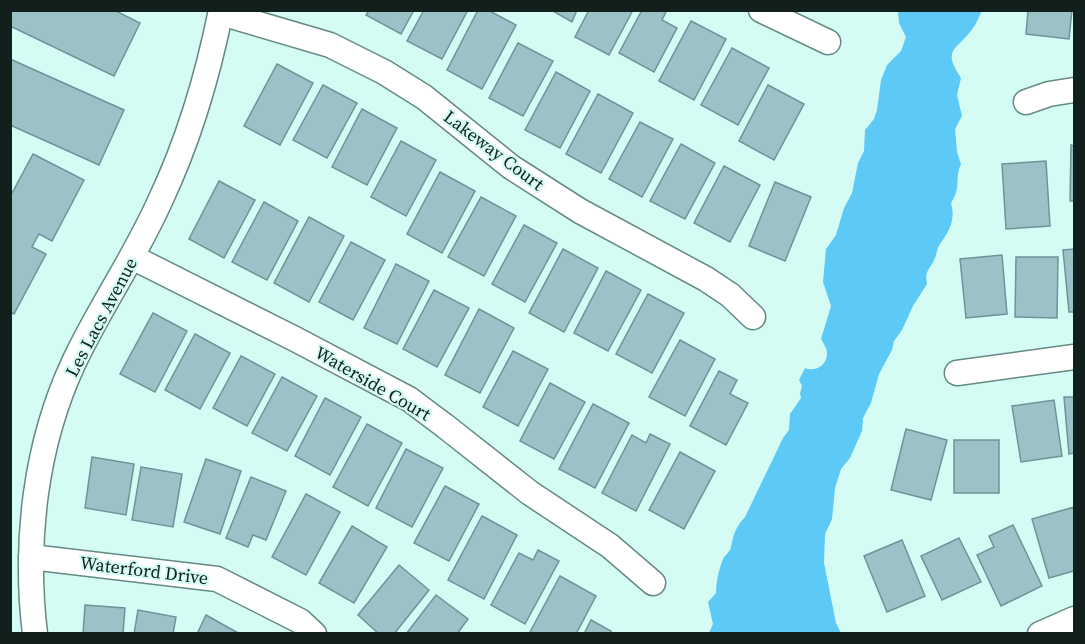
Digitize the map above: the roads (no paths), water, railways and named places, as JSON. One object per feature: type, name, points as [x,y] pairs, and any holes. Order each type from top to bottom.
[{"type":"street","points":[[761,10],[828,42]]},
{"type":"street","name":"Les Lacs Avenue","points":[[35,633],[31,557],[34,507],[54,411],[75,361],[161,201],[185,139],[221,12]]},
{"type":"street","name":"Lakeway Court","points":[[221,12],[330,45],[384,72],[423,97],[511,167],[580,211],[706,279],[730,295],[753,317]]},
{"type":"street","points":[[1026,102],[1049,94],[1074,90]]},
{"type":"street","name":"Waterside Court","points":[[132,257],[409,399],[530,493],[610,546],[652,583]]},
{"type":"street","points":[[957,373],[1074,357]]},
{"type":"street","name":"Waterford Drive","points":[[31,557],[217,579],[300,621],[314,633]]},
{"type":"street","points":[[1040,633],[1074,619]]},
{"type":"water","points":[[898,11],[982,11],[974,26],[952,55],[952,61],[961,78],[957,95],[962,116],[955,129],[957,152],[961,164],[956,192],[951,203],[953,215],[951,225],[927,273],[927,284],[894,341],[892,350],[879,374],[871,403],[863,418],[862,431],[850,458],[841,469],[835,488],[832,519],[825,534],[824,563],[836,623],[841,633],[709,633],[713,624],[708,602],[716,593],[722,563],[730,549],[737,528],[745,517],[789,430],[790,414],[801,398],[802,386],[799,380],[805,368],[820,367],[826,358],[826,349],[821,339],[831,306],[823,282],[826,249],[836,235],[844,208],[852,193],[858,163],[864,151],[865,130],[874,119],[877,110],[881,80],[887,65],[901,51],[906,37],[899,23]]}]
